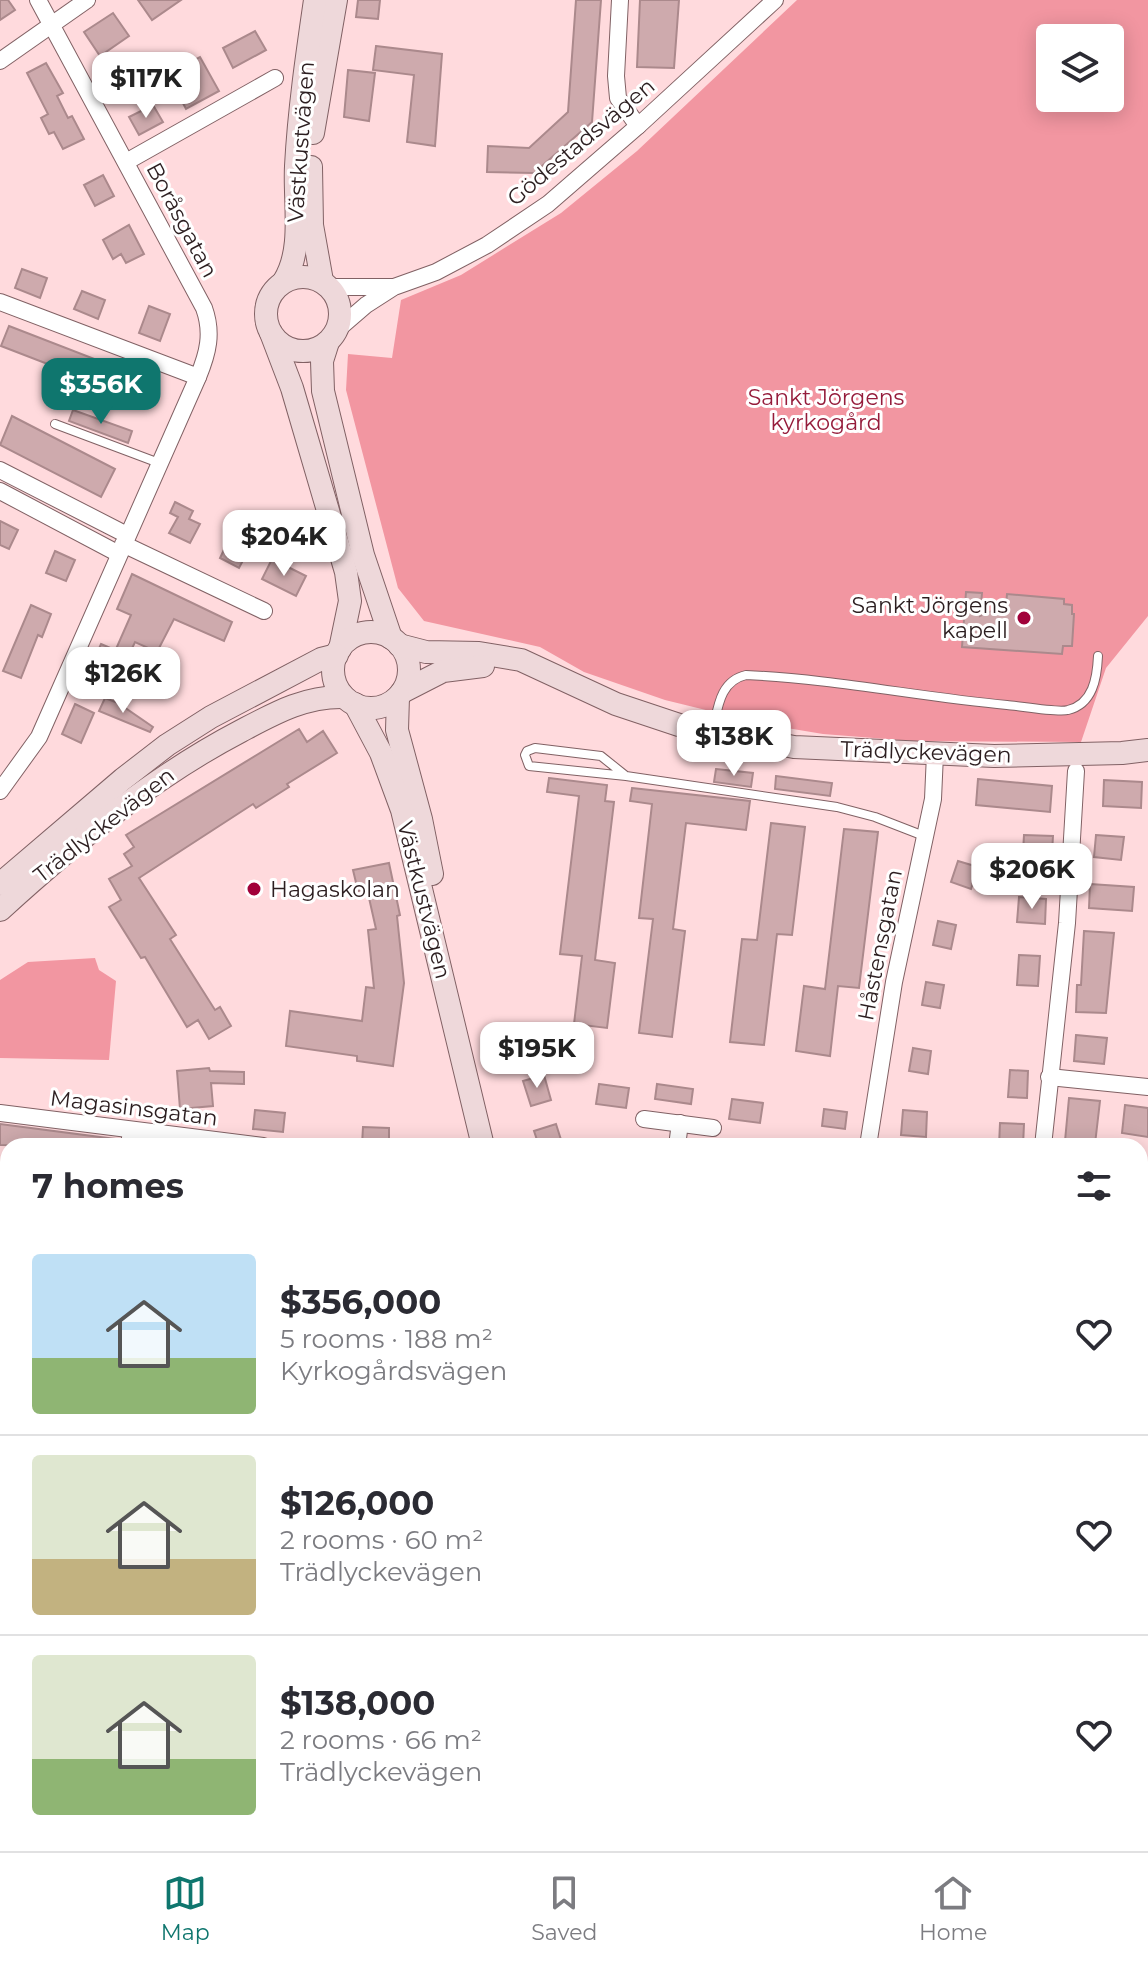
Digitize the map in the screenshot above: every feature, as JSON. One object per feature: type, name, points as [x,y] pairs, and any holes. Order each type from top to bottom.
[{"type":"street","name":"Boråsgatan","points":[[0,791],[39,737],[198,377],[206,356],[209,323],[204,308],[38,0]]},
{"type":"street","points":[[0,61],[87,0]]},
{"type":"street","name":"Västkustvägen","points":[[284,281],[292,268],[295,250],[296,168],[304,74],[315,0]]},
{"type":"street","name":"Västkustvägen","points":[[325,284],[312,225],[311,162],[314,122],[336,0]]},
{"type":"street","points":[[620,0],[616,76],[618,98],[638,126]]},
{"type":"street","name":"Gödestadsvägen","points":[[332,336],[366,305],[394,287],[436,272],[487,245],[548,204],[775,0]]},
{"type":"street","points":[[126,162],[275,78]]},
{"type":"street","points":[[310,277],[325,284],[339,304],[341,317],[322,361],[323,391],[372,588],[409,668],[400,694],[378,708],[349,701],[334,677],[350,601],[346,572],[266,310],[275,289],[284,281],[310,277]]},
{"type":"street","name":"Gödestadsvägen","points":[[325,284],[394,287]]},
{"type":"street","points":[[0,302],[198,377]]},
{"type":"street","points":[[271,333],[287,348],[297,351],[308,351],[332,336]]},
{"type":"street","points":[[0,470],[123,544]]},
{"type":"street","points":[[0,491],[123,544],[264,611]]},
{"type":"street","points":[[338,652],[352,638],[367,633],[395,642]]},
{"type":"street","name":"Trädlyckevägen","points":[[395,642],[426,652],[479,653],[521,660],[629,709],[712,732],[794,747],[935,754],[1062,755],[1148,750]]},
{"type":"street","name":"Trädlyckevägen","points":[[0,884],[123,779],[175,740],[247,698],[338,652]]},
{"type":"street","name":"Trädlyckevägen","points":[[400,694],[443,671],[472,666],[499,667],[570,684]]},
{"type":"street","name":"Västkustvägen","points":[[400,694],[397,730],[427,844],[451,1010]]},
{"type":"street","name":"Trädlyckevägen","points":[[0,910],[100,823],[179,766],[296,703],[317,697],[349,701]]},
{"type":"street","name":"Västkustvägen","points":[[349,701],[381,753],[402,810],[480,1135]]},
{"type":"street","name":"Håstensgatan","points":[[869,1138],[894,982],[933,799],[935,754]]},
{"type":"street","points":[[1044,1138],[1067,923],[1076,771]]},
{"type":"street","points":[[1049,1077],[1148,1087]]},
{"type":"street","name":"Magasinsgatan","points":[[0,1113],[130,1138]]},
{"type":"street","points":[[644,1119],[713,1128]]},
{"type":"street","points":[[678,1138],[680,1123]]},
{"type":"lane","points":[[55,424],[159,463]]},
{"type":"lane","points":[[712,732],[725,689],[730,682],[746,675],[815,679],[934,698],[1068,710],[1090,696],[1097,677],[1098,656]]},
{"type":"lane","points":[[626,776],[601,756],[535,748],[525,755],[529,766],[626,776],[837,807],[925,836]]},
{"type":"green space","name":"Sankt Jörgens kyrkogård","points":[[797,0],[1148,0],[1148,616],[1106,668],[1081,742],[912,741],[823,734],[763,724],[665,700],[584,672],[540,647],[424,621],[398,588],[346,390],[348,354],[392,358],[401,300],[461,275],[561,213],[637,151]]},
{"type":"green space","points":[[95,958],[99,970],[116,981],[109,1060],[0,1058],[0,980],[28,962]]},
{"type":"building","points":[[0,0],[8,0],[15,10],[0,20]]},
{"type":"building","points":[[138,0],[181,0],[152,20]]},
{"type":"building","points":[[358,0],[380,0],[378,19],[356,17]]},
{"type":"building","points":[[576,0],[601,0],[592,122],[534,173],[487,172],[488,146],[529,148],[568,112]]},
{"type":"building","points":[[640,0],[679,0],[674,68],[637,67]]},
{"type":"building","points":[[113,13],[129,36],[100,56],[84,32]]},
{"type":"building","points":[[255,31],[266,50],[233,68],[223,48]]},
{"type":"building","points":[[376,46],[442,54],[435,146],[407,142],[414,75],[373,70]]},
{"type":"building","points":[[200,57],[219,91],[186,109],[175,88],[188,81],[181,67]]},
{"type":"building","points":[[46,63],[63,93],[57,96],[68,118],[72,116],[84,139],[63,149],[54,132],[49,134],[41,118],[48,114],[27,73]]},
{"type":"building","points":[[348,70],[375,73],[369,121],[344,117]]},
{"type":"building","points":[[153,105],[163,122],[139,135],[129,117]]},
{"type":"building","points":[[103,175],[114,196],[95,206],[84,185]]},
{"type":"building","points":[[129,225],[144,254],[126,263],[121,254],[113,259],[103,240]]},
{"type":"building","points":[[22,269],[47,278],[40,298],[15,288]]},
{"type":"building","points":[[82,291],[105,300],[98,319],[74,309]]},
{"type":"building","points":[[149,306],[170,314],[160,341],[139,333]]},
{"type":"building","points":[[9,326],[154,382],[146,402],[1,346]]},
{"type":"building","points":[[73,410],[132,431],[128,443],[69,421]]},
{"type":"building","points":[[12,416],[115,469],[101,497],[0,445]]},
{"type":"building","points":[[175,502],[193,511],[189,519],[200,524],[190,543],[169,533],[178,517],[170,513]]},
{"type":"building","points":[[0,521],[18,530],[9,549],[0,545]]},
{"type":"building","points":[[229,539],[249,549],[239,568],[220,558]]},
{"type":"building","points":[[55,551],[75,560],[66,581],[46,573]]},
{"type":"building","points":[[272,559],[306,576],[296,596],[262,579]]},
{"type":"building","points":[[132,574],[232,622],[224,641],[174,619],[157,652],[135,642],[129,655],[116,649],[131,615],[117,609]]},
{"type":"building","points":[[966,592],[982,593],[980,616],[1006,605],[1007,594],[1064,599],[1064,604],[1072,605],[1074,614],[1072,646],[1063,646],[1062,654],[962,647]]},
{"type":"building","points":[[31,605],[51,614],[42,637],[38,635],[21,678],[3,671]]},
{"type":"building","points":[[101,644],[122,653],[113,673],[92,664]]},
{"type":"building","points":[[105,698],[118,703],[153,727],[150,732],[99,711]]},
{"type":"building","points":[[75,704],[94,713],[81,743],[62,734]]},
{"type":"building","points":[[299,729],[307,742],[323,731],[337,753],[287,784],[289,787],[256,808],[253,804],[139,878],[176,935],[170,939],[215,1010],[220,1007],[231,1026],[209,1039],[198,1020],[187,1027],[145,957],[141,958],[109,907],[121,900],[109,879],[132,866],[124,854],[134,847],[126,835]]},
{"type":"building","points":[[716,769],[753,773],[751,787],[714,782]]},
{"type":"building","points":[[776,776],[832,783],[830,796],[775,789]]},
{"type":"building","points":[[549,778],[607,785],[605,801],[614,802],[595,960],[615,963],[607,1028],[574,1024],[582,956],[560,954],[579,796],[547,792]]},
{"type":"building","points":[[978,779],[1052,786],[1050,812],[976,805]]},
{"type":"building","points":[[1104,780],[1142,782],[1141,808],[1103,806]]},
{"type":"building","points":[[632,788],[750,801],[746,830],[686,823],[673,929],[685,931],[672,1037],[639,1033],[653,919],[639,918],[652,804],[630,801]]},
{"type":"building","points":[[771,823],[805,827],[792,935],[777,934],[764,1045],[730,1042],[742,939],[757,940]]},
{"type":"building","points":[[844,829],[878,832],[859,988],[838,986],[830,1056],[796,1051],[804,986],[825,989]]},
{"type":"building","points":[[1024,835],[1053,836],[1051,870],[1022,869]]},
{"type":"building","points":[[1096,835],[1124,837],[1121,860],[1094,857]]},
{"type":"building","points":[[958,861],[978,867],[971,889],[951,882]]},
{"type":"building","points":[[389,863],[400,915],[397,916],[404,983],[393,1066],[357,1061],[357,1056],[286,1046],[290,1011],[362,1021],[366,987],[374,988],[368,930],[376,929],[367,889],[358,891],[353,870]]},
{"type":"building","points":[[1090,884],[1134,887],[1132,911],[1089,908]]},
{"type":"building","points":[[1019,897],[1046,899],[1045,924],[1017,922]]},
{"type":"building","points":[[938,921],[956,925],[951,949],[933,945]]},
{"type":"building","points":[[1084,931],[1114,933],[1106,1013],[1076,1012]]},
{"type":"building","points":[[1019,955],[1040,956],[1038,986],[1017,985]]},
{"type":"building","points":[[926,982],[944,985],[940,1008],[922,1005]]},
{"type":"building","points":[[1076,1035],[1107,1038],[1104,1064],[1074,1061]]},
{"type":"building","points":[[913,1048],[931,1051],[928,1074],[909,1071]]},
{"type":"building","points":[[209,1068],[210,1071],[244,1072],[244,1084],[211,1083],[213,1106],[180,1109],[177,1071]]},
{"type":"building","points":[[1010,1070],[1028,1071],[1027,1098],[1008,1097]]},
{"type":"building","points":[[544,1075],[551,1100],[531,1106],[523,1081]]},
{"type":"building","points":[[599,1084],[629,1088],[626,1108],[596,1104]]},
{"type":"building","points":[[657,1084],[693,1089],[691,1104],[655,1099]]},
{"type":"building","points":[[1069,1098],[1100,1101],[1096,1138],[1065,1138]]},
{"type":"building","points":[[732,1099],[763,1103],[760,1123],[729,1119]]},
{"type":"building","points":[[1125,1105],[1148,1108],[1148,1137],[1122,1133]]},
{"type":"building","points":[[824,1109],[847,1112],[845,1129],[822,1126]]},
{"type":"building","points":[[255,1110],[285,1113],[283,1132],[253,1129]]},
{"type":"building","points":[[903,1110],[927,1112],[926,1137],[901,1135]]},
{"type":"building","points":[[1000,1123],[1024,1124],[1023,1138],[999,1138]]},
{"type":"building","points":[[0,1124],[107,1138],[0,1138]]},
{"type":"building","points":[[556,1124],[560,1138],[536,1138],[534,1131]]},
{"type":"building","points":[[363,1127],[389,1128],[389,1138],[362,1138]]},
{"type":"place","name":"Sankt Jörgens kapell","points":[[1024,618]]},
{"type":"place","name":"Hagaskolan","points":[[254,889]]}]
